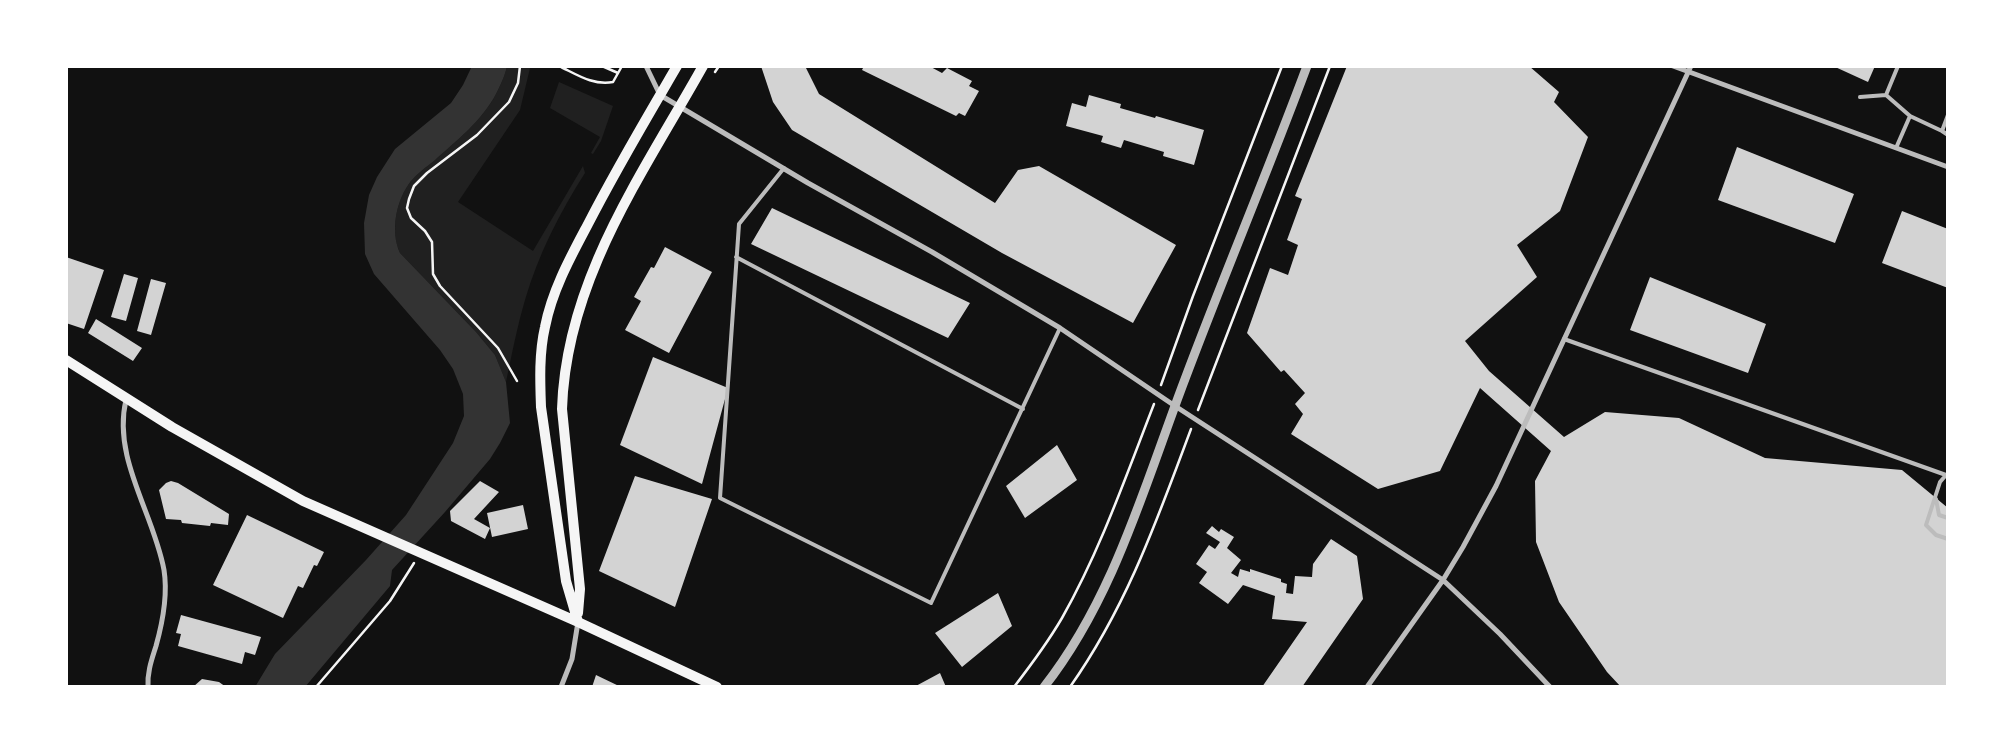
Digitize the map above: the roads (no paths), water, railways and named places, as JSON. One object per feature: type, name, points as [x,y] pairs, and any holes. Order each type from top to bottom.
[{"type":"main road","points":[[578,622],[566,581],[541,407],[540,379],[544,328],[555,292],[569,259],[601,198],[677,66]]},
{"type":"main road","points":[[578,622],[580,589],[562,409],[563,383],[568,347],[580,302],[596,259],[617,218],[703,66]]},
{"type":"main road","points":[[66,360],[126,400],[303,501],[578,622],[717,687]]},
{"type":"street","points":[[646,66],[660,95],[1060,328],[1175,406],[1443,580],[1500,634],[1550,687]]},
{"type":"street","points":[[1044,687],[1089,618],[1112,570],[1306,66]]},
{"type":"street","points":[[1673,66],[1690,69],[1948,167]]},
{"type":"street","points":[[1367,687],[1443,580],[1496,486],[1690,69]]},
{"type":"street","points":[[126,400],[122,418],[124,442],[133,476],[159,552],[166,586],[160,628],[150,664],[148,687]]},
{"type":"street","points":[[561,687],[572,659],[578,622]]},
{"type":"lane","points":[[1886,95],[1898,66]]},
{"type":"lane","points":[[1860,97],[1886,95],[1910,116],[1948,135]]},
{"type":"lane","points":[[1942,131],[1948,115]]},
{"type":"lane","points":[[1896,148],[1910,116]]},
{"type":"lane","points":[[784,168],[739,224],[720,498],[931,604],[1060,328]]},
{"type":"lane","points":[[736,257],[1023,409]]},
{"type":"lane","points":[[1564,339],[1947,476],[1940,482],[1926,525],[1936,535],[1948,539]]},
{"type":"lane","points":[[1936,499],[1939,515],[1948,518]]}]
